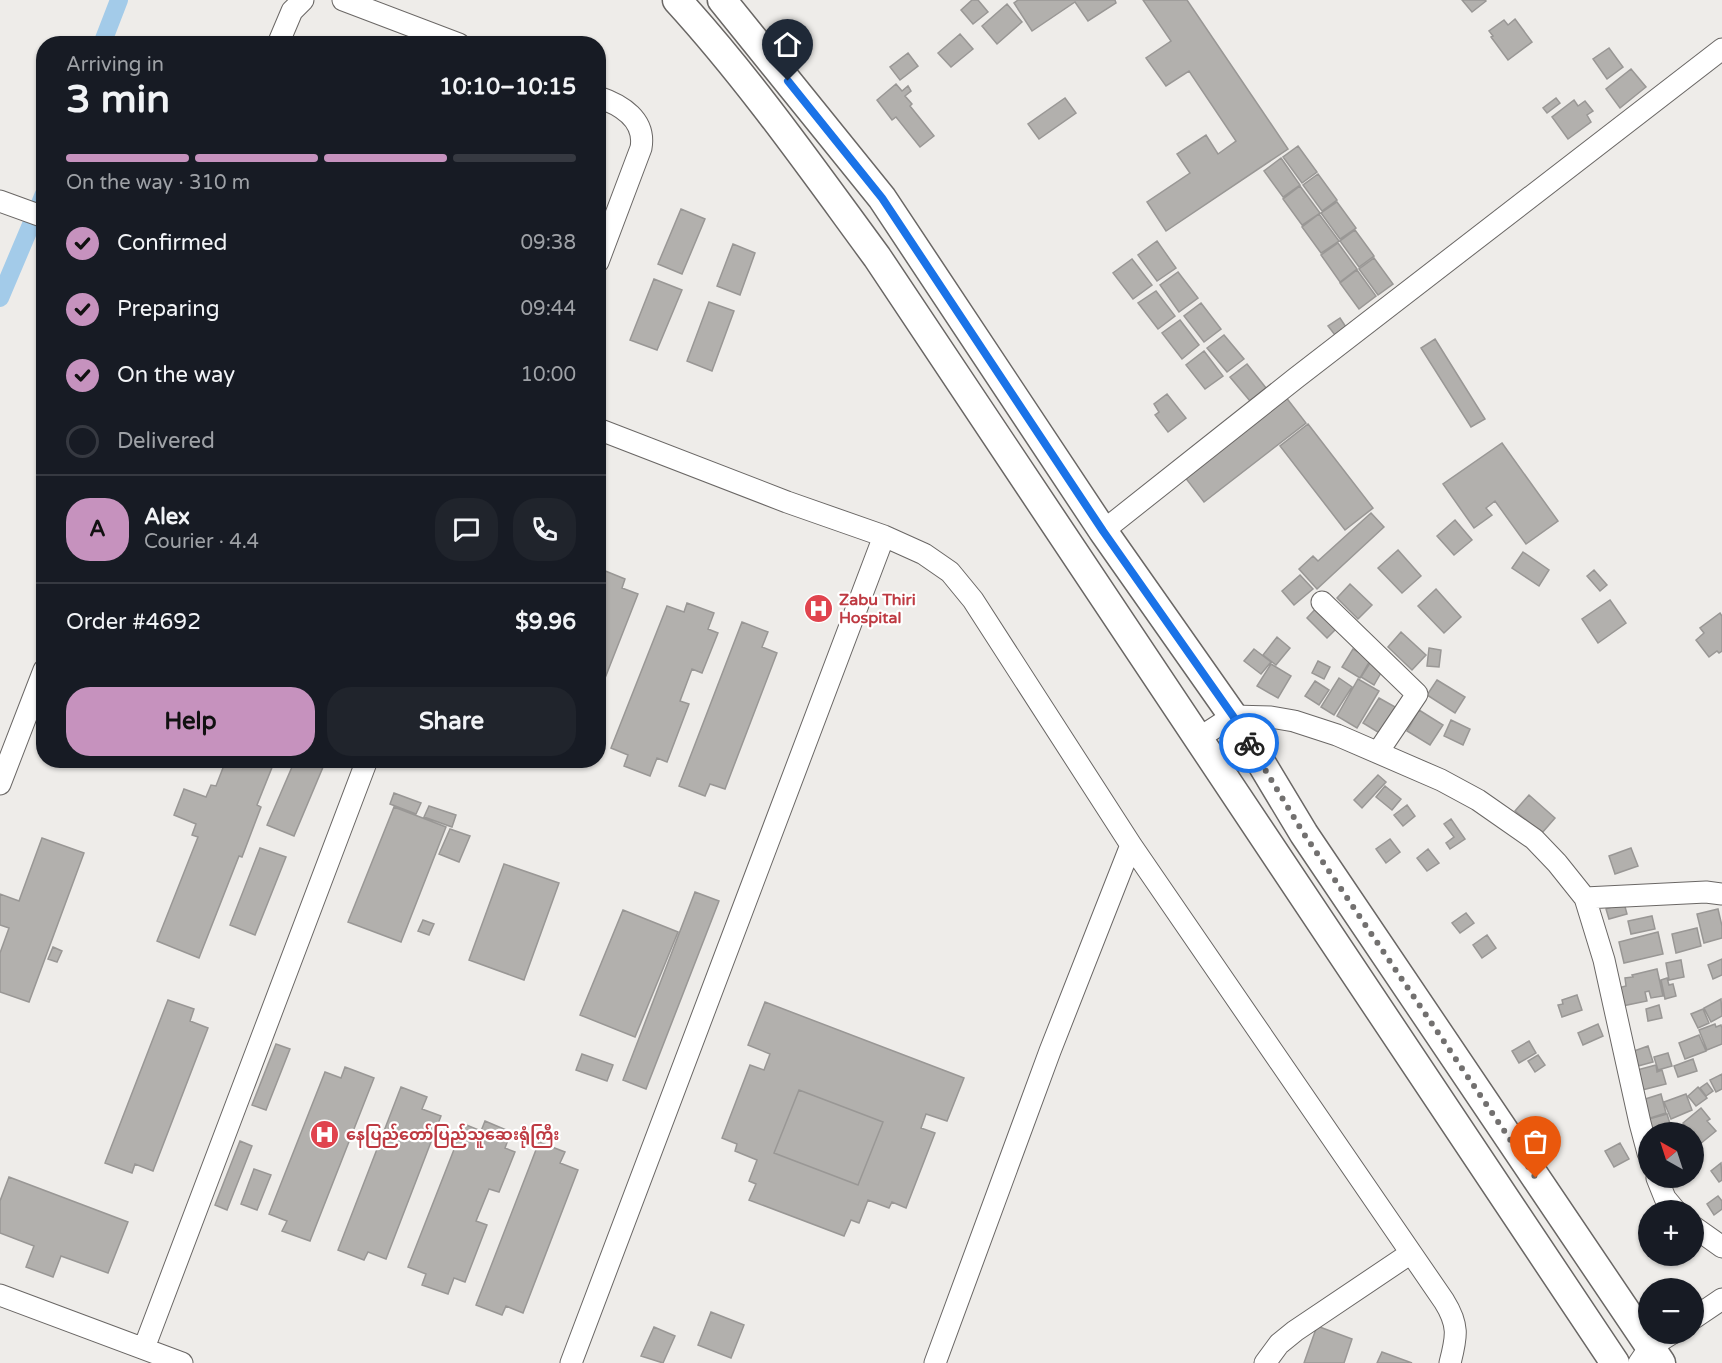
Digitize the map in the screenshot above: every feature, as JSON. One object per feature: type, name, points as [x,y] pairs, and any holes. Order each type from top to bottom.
[{"type":"main road","points":[[677,0],[801,153],[877,257],[1615,1363]]},
{"type":"main road","points":[[722,0],[882,198],[1103,531],[1233,716],[1304,834],[1655,1352]]},
{"type":"street","points":[[281,36],[292,10],[303,0]]},
{"type":"street","points":[[343,0],[438,36]]},
{"type":"street","points":[[1103,531],[1296,378],[1722,49]]},
{"type":"street","points":[[606,100],[627,112],[640,129],[643,140],[606,240]]},
{"type":"street","points":[[8,205],[36,214]]},
{"type":"street","points":[[606,432],[787,502],[884,536],[934,560],[960,584],[973,600],[1131,844],[1453,1315],[1457,1336],[1450,1363]]},
{"type":"street","points":[[571,1363],[884,536]]},
{"type":"street","points":[[1322,603],[1417,694],[1378,752]]},
{"type":"street","points":[[0,784],[36,690]]},
{"type":"street","points":[[1199,738],[1233,716],[1271,717],[1294,722],[1337,735],[1441,780],[1478,800],[1534,839],[1585,898],[1604,960],[1640,1122]]},
{"type":"street","points":[[144,1348],[364,768]]},
{"type":"street","points":[[935,1363],[1050,1051],[1131,844]]},
{"type":"street","points":[[1585,898],[1706,892],[1722,894]]},
{"type":"street","points":[[1704,1234],[1722,1247]]},
{"type":"street","points":[[1265,1363],[1279,1344],[1295,1331],[1411,1253]]},
{"type":"street","points":[[0,1295],[182,1363]]},
{"type":"street","points":[[1704,1311],[1722,1299]]},
{"type":"building","points":[[972,0],[978,0],[988,12],[973,24],[961,10]]},
{"type":"building","points":[[1018,0],[1115,0],[1116,3],[1088,21],[1075,2],[1032,31],[1014,3]]},
{"type":"building","points":[[1143,0],[1187,0],[1288,149],[1166,231],[1147,202],[1190,173],[1177,154],[1206,135],[1218,154],[1236,141],[1189,71],[1166,86],[1146,58],[1171,41]]},
{"type":"building","points":[[1462,0],[1485,0],[1486,1],[1472,12]]},
{"type":"building","points":[[1007,4],[1022,22],[997,44],[982,26]]},
{"type":"building","points":[[1515,19],[1532,42],[1508,60],[1489,31],[1504,20],[1508,25]]},
{"type":"building","points":[[960,34],[973,49],[951,67],[938,53]]},
{"type":"building","points":[[1609,48],[1623,67],[1607,79],[1593,59]]},
{"type":"building","points":[[908,53],[918,66],[900,80],[890,67]]},
{"type":"building","points":[[1631,69],[1646,87],[1620,108],[1606,89]]},
{"type":"building","points":[[896,84],[902,91],[908,86],[911,91],[905,96],[912,104],[910,106],[934,136],[920,147],[896,117],[892,120],[877,100]]},
{"type":"building","points":[[1065,98],[1076,113],[1039,139],[1028,124]]},
{"type":"building","points":[[1556,98],[1560,103],[1547,113],[1543,108]]},
{"type":"building","points":[[1574,100],[1578,106],[1585,101],[1593,111],[1587,115],[1591,122],[1568,139],[1552,117]]},
{"type":"building","points":[[1298,146],[1317,172],[1302,183],[1283,157]]},
{"type":"building","points":[[1281,158],[1300,185],[1283,197],[1264,171]]},
{"type":"building","points":[[1318,174],[1337,200],[1322,211],[1303,185]]},
{"type":"building","points":[[1300,186],[1320,213],[1302,225],[1283,199]]},
{"type":"building","points":[[1337,202],[1356,228],[1340,239],[1321,213]]},
{"type":"building","points":[[681,209],[705,219],[682,274],[658,264]]},
{"type":"building","points":[[1319,214],[1339,241],[1321,253],[1302,227]]},
{"type":"building","points":[[1355,230],[1374,256],[1359,267],[1340,241]]},
{"type":"building","points":[[1157,241],[1176,268],[1157,281],[1138,255]]},
{"type":"building","points":[[1338,243],[1357,269],[1340,282],[1321,255]]},
{"type":"building","points":[[733,244],[755,253],[740,295],[717,286]]},
{"type":"building","points":[[1374,258],[1393,284],[1378,295],[1359,269]]},
{"type":"building","points":[[1132,259],[1152,285],[1133,299],[1113,273]]},
{"type":"building","points":[[1357,270],[1376,296],[1359,309],[1340,283]]},
{"type":"building","points":[[1178,272],[1198,298],[1179,312],[1160,285]]},
{"type":"building","points":[[654,279],[682,290],[657,350],[630,340]]},
{"type":"building","points":[[1156,291],[1175,316],[1158,329],[1138,303]]},
{"type":"building","points":[[709,302],[734,311],[712,371],[687,361]]},
{"type":"building","points":[[1201,303],[1221,329],[1204,342],[1184,316]]},
{"type":"building","points":[[1340,318],[1346,327],[1335,335],[1328,326]]},
{"type":"building","points":[[1180,320],[1199,345],[1182,359],[1162,333]]},
{"type":"building","points":[[1224,335],[1244,359],[1227,372],[1207,348]]},
{"type":"building","points":[[1435,339],[1485,419],[1471,427],[1421,348]]},
{"type":"building","points":[[1204,351],[1223,376],[1205,389],[1186,365]]},
{"type":"building","points":[[1247,364],[1266,388],[1250,401],[1230,377]]},
{"type":"building","points":[[1167,394],[1186,418],[1168,432],[1155,415],[1159,412],[1154,404]]},
{"type":"building","points":[[1285,396],[1306,423],[1204,502],[1184,476]]},
{"type":"building","points":[[1308,424],[1373,508],[1345,530],[1280,446]]},
{"type":"building","points":[[1502,443],[1558,521],[1526,544],[1495,501],[1486,508],[1492,515],[1474,528],[1443,484]]},
{"type":"building","points":[[1371,513],[1384,527],[1317,589],[1299,569],[1313,556],[1318,561]]},
{"type":"building","points":[[1455,520],[1472,540],[1454,555],[1437,536]]},
{"type":"building","points":[[1398,550],[1421,576],[1402,593],[1378,568]]},
{"type":"building","points":[[1523,552],[1549,570],[1539,586],[1512,568]]},
{"type":"building","points":[[1594,570],[1607,585],[1600,591],[1587,576]]},
{"type":"building","points":[[606,571],[625,579],[622,588],[638,594],[606,676]]},
{"type":"building","points":[[1300,575],[1313,589],[1294,605],[1282,591]]},
{"type":"building","points":[[1350,584],[1372,605],[1358,619],[1337,598]]},
{"type":"building","points":[[1436,589],[1461,617],[1444,633],[1418,606]]},
{"type":"building","points":[[1610,600],[1626,623],[1598,643],[1582,619]]},
{"type":"building","points":[[687,603],[714,613],[708,629],[718,633],[702,673],[692,669],[680,701],[689,704],[667,762],[657,758],[650,776],[624,766],[628,755],[611,748],[667,606],[684,612]]},
{"type":"building","points":[[1320,604],[1340,625],[1327,638],[1307,618]]},
{"type":"building","points":[[1720,613],[1722,616],[1722,651],[1719,653],[1717,651],[1709,657],[1696,640],[1704,633],[1700,628]]},
{"type":"building","points":[[742,622],[768,632],[762,647],[777,653],[725,789],[710,784],[705,796],[679,786]]},
{"type":"building","points":[[1401,632],[1426,655],[1412,670],[1388,647]]},
{"type":"building","points":[[1277,637],[1290,648],[1276,665],[1263,655]]},
{"type":"building","points":[[1429,648],[1441,650],[1439,667],[1427,666]]},
{"type":"building","points":[[1254,649],[1271,662],[1261,674],[1244,661]]},
{"type":"building","points":[[1353,649],[1371,659],[1360,678],[1342,667]]},
{"type":"building","points":[[1318,661],[1330,667],[1324,679],[1312,673]]},
{"type":"building","points":[[1370,663],[1382,671],[1374,685],[1361,677]]},
{"type":"building","points":[[1271,664],[1291,676],[1278,698],[1257,686]]},
{"type":"building","points":[[1339,678],[1352,687],[1334,715],[1321,707]]},
{"type":"building","points":[[1358,679],[1379,691],[1357,728],[1337,716]]},
{"type":"building","points":[[1437,680],[1465,697],[1455,713],[1427,695]]},
{"type":"building","points":[[1315,681],[1329,690],[1319,705],[1305,696]]},
{"type":"building","points":[[1379,698],[1397,708],[1381,734],[1363,723]]},
{"type":"building","points":[[1419,710],[1443,725],[1430,745],[1407,731]]},
{"type":"building","points":[[1451,720],[1470,729],[1463,745],[1444,736]]},
{"type":"building","points":[[223,768],[272,768],[257,805],[261,807],[242,857],[239,856],[199,958],[157,941],[198,837],[192,835],[196,824],[174,815],[184,789],[206,797],[211,785],[216,786]]},
{"type":"building","points":[[292,768],[323,768],[294,836],[267,825]]},
{"type":"building","points":[[1378,775],[1386,782],[1362,808],[1354,800]]},
{"type":"building","points":[[1385,786],[1401,799],[1392,810],[1376,797]]},
{"type":"building","points":[[394,793],[421,803],[416,814],[390,804]]},
{"type":"building","points":[[1529,795],[1555,818],[1542,833],[1515,811]]},
{"type":"building","points":[[1407,805],[1415,816],[1403,826],[1394,815]]},
{"type":"building","points":[[429,806],[456,815],[452,827],[424,817]]},
{"type":"building","points":[[394,807],[446,827],[401,942],[348,922]]},
{"type":"building","points":[[1451,819],[1465,839],[1450,849],[1446,843],[1454,837],[1444,824]]},
{"type":"building","points":[[450,829],[470,836],[459,862],[439,854]]},
{"type":"building","points":[[42,838],[84,853],[29,1002],[0,992],[0,953],[9,928],[0,925],[0,894],[19,901]]},
{"type":"building","points":[[1390,839],[1400,852],[1386,863],[1376,849]]},
{"type":"building","points":[[260,848],[286,857],[255,935],[230,925]]},
{"type":"building","points":[[1631,848],[1638,866],[1615,874],[1609,856]]},
{"type":"building","points":[[1428,849],[1439,863],[1427,871],[1417,858]]},
{"type":"building","points":[[504,864],[559,883],[524,980],[469,960]]},
{"type":"building","points":[[695,892],[719,901],[646,1089],[623,1080]]},
{"type":"building","points":[[1624,903],[1627,914],[1609,919],[1606,909]]},
{"type":"building","points":[[1718,909],[1722,938],[1704,943],[1697,914]]},
{"type":"building","points":[[623,910],[678,932],[635,1037],[580,1015]]},
{"type":"building","points":[[1466,913],[1474,923],[1460,933],[1452,923]]},
{"type":"building","points":[[1652,916],[1655,929],[1631,934],[1628,921]]},
{"type":"building","points":[[423,920],[434,924],[429,935],[418,931]]},
{"type":"building","points":[[1697,928],[1701,946],[1676,953],[1672,934]]},
{"type":"building","points":[[1658,932],[1663,954],[1624,963],[1619,942]]},
{"type":"building","points":[[1487,935],[1496,948],[1482,958],[1473,945]]},
{"type":"building","points":[[53,947],[62,951],[57,962],[48,959]]},
{"type":"building","points":[[1722,959],[1722,975],[1713,979],[1708,965]]},
{"type":"building","points":[[1681,960],[1684,977],[1669,980],[1666,963]]},
{"type":"building","points":[[1657,969],[1663,996],[1651,998],[1649,991],[1645,992],[1647,1001],[1622,1006],[1618,988],[1626,986],[1625,978]]},
{"type":"building","points":[[1667,978],[1669,985],[1673,984],[1676,996],[1665,999],[1661,980]]},
{"type":"building","points":[[1577,995],[1582,1010],[1562,1017],[1558,1005],[1563,1004],[1562,1000]]},
{"type":"building","points":[[1721,999],[1722,1016],[1711,1022],[1704,1008]]},
{"type":"building","points":[[168,1000],[194,1009],[190,1021],[208,1028],[153,1171],[135,1164],[132,1173],[105,1163]]},
{"type":"building","points":[[765,1002],[964,1078],[947,1121],[926,1114],[921,1128],[935,1133],[906,1208],[892,1202],[889,1208],[868,1200],[859,1223],[851,1220],[844,1236],[749,1200],[756,1184],[749,1181],[757,1160],[735,1151],[737,1144],[722,1138],[750,1065],[764,1070],[770,1054],[748,1045]],"holes":[[[799,1090],[883,1122],[858,1185],[774,1153]]]},
{"type":"building","points":[[1659,1005],[1662,1018],[1648,1021],[1646,1009]]},
{"type":"building","points":[[1703,1009],[1709,1023],[1698,1028],[1691,1014]]},
{"type":"building","points":[[1598,1024],[1603,1036],[1583,1045],[1578,1033]]},
{"type":"building","points":[[1715,1024],[1716,1027],[1721,1025],[1722,1044],[1707,1050],[1699,1030]]},
{"type":"building","points":[[1699,1035],[1706,1051],[1685,1059],[1679,1043]]},
{"type":"building","points":[[1529,1041],[1536,1053],[1519,1063],[1512,1051]]},
{"type":"building","points":[[276,1044],[290,1049],[266,1110],[252,1105]]},
{"type":"building","points":[[1648,1046],[1653,1062],[1638,1066],[1634,1051]]},
{"type":"building","points":[[1668,1053],[1672,1066],[1658,1070],[1654,1057]]},
{"type":"building","points":[[582,1054],[613,1065],[607,1081],[576,1070]]},
{"type":"building","points":[[1538,1055],[1545,1065],[1535,1072],[1528,1061]]},
{"type":"building","points":[[1693,1059],[1697,1071],[1678,1077],[1674,1066]]},
{"type":"building","points":[[1656,1065],[1657,1072],[1662,1070],[1666,1084],[1642,1090],[1637,1070]]},
{"type":"building","points":[[345,1067],[374,1078],[310,1241],[282,1231],[287,1221],[269,1214],[325,1072],[341,1078]]},
{"type":"building","points":[[1722,1074],[1722,1089],[1716,1092],[1710,1080]]},
{"type":"building","points":[[1707,1083],[1713,1091],[1706,1096],[1700,1088]]},
{"type":"building","points":[[401,1087],[427,1097],[422,1109],[441,1116],[386,1259],[368,1252],[364,1260],[338,1250]]},
{"type":"building","points":[[1698,1087],[1707,1098],[1696,1106],[1688,1096]]},
{"type":"building","points":[[799,1090],[883,1122],[858,1185],[774,1153]]},
{"type":"building","points":[[1661,1094],[1666,1113],[1647,1119],[1642,1100]]},
{"type":"building","points":[[1686,1094],[1692,1110],[1671,1119],[1664,1102]]},
{"type":"building","points":[[1701,1108],[1710,1119],[1707,1121],[1716,1131],[1704,1141],[1704,1122],[1684,1122]]},
{"type":"building","points":[[1667,1114],[1670,1122],[1650,1122],[1649,1119]]},
{"type":"building","points":[[485,1121],[511,1132],[505,1148],[515,1152],[499,1192],[489,1189],[476,1221],[487,1225],[465,1282],[454,1278],[448,1294],[422,1285],[426,1274],[408,1267],[464,1124],[481,1131]]},
{"type":"building","points":[[240,1141],[252,1146],[227,1210],[215,1205]]},
{"type":"building","points":[[539,1142],[565,1152],[560,1163],[578,1170],[523,1313],[506,1306],[502,1315],[476,1305]]},
{"type":"building","points":[[1620,1143],[1629,1159],[1614,1167],[1605,1151]]},
{"type":"building","points":[[1721,1163],[1722,1180],[1719,1182],[1711,1171]]},
{"type":"building","points":[[254,1169],[271,1175],[257,1210],[241,1204]]},
{"type":"building","points":[[9,1177],[128,1222],[108,1273],[61,1256],[53,1277],[26,1267],[34,1246],[0,1233],[0,1201]]},
{"type":"building","points":[[1718,1196],[1722,1201],[1722,1209],[1714,1215],[1707,1204]]},
{"type":"building","points":[[711,1312],[744,1325],[731,1358],[698,1345]]},
{"type":"building","points":[[1317,1326],[1352,1339],[1344,1363],[1304,1363]]},
{"type":"building","points":[[654,1327],[675,1336],[663,1363],[641,1356]]},
{"type":"building","points":[[1382,1352],[1412,1363],[1377,1363]]},
{"type":"waterway","points":[[105,36],[119,0]]},
{"type":"waterway","points":[[0,298],[36,213]]},
{"type":"way so far","points":[[1249,743],[1304,834],[1536,1178]]},
{"type":"place","name":"Zabu Thiri Hospital","points":[[818,608]]},
{"type":"place","name":"နေပြည်တော်ပြည်သူဆေးရုံကြီး","points":[[325,1134]]},
{"type":"route","points":[[788,81],[882,198],[1103,531],[1233,716],[1249,743]]}]
